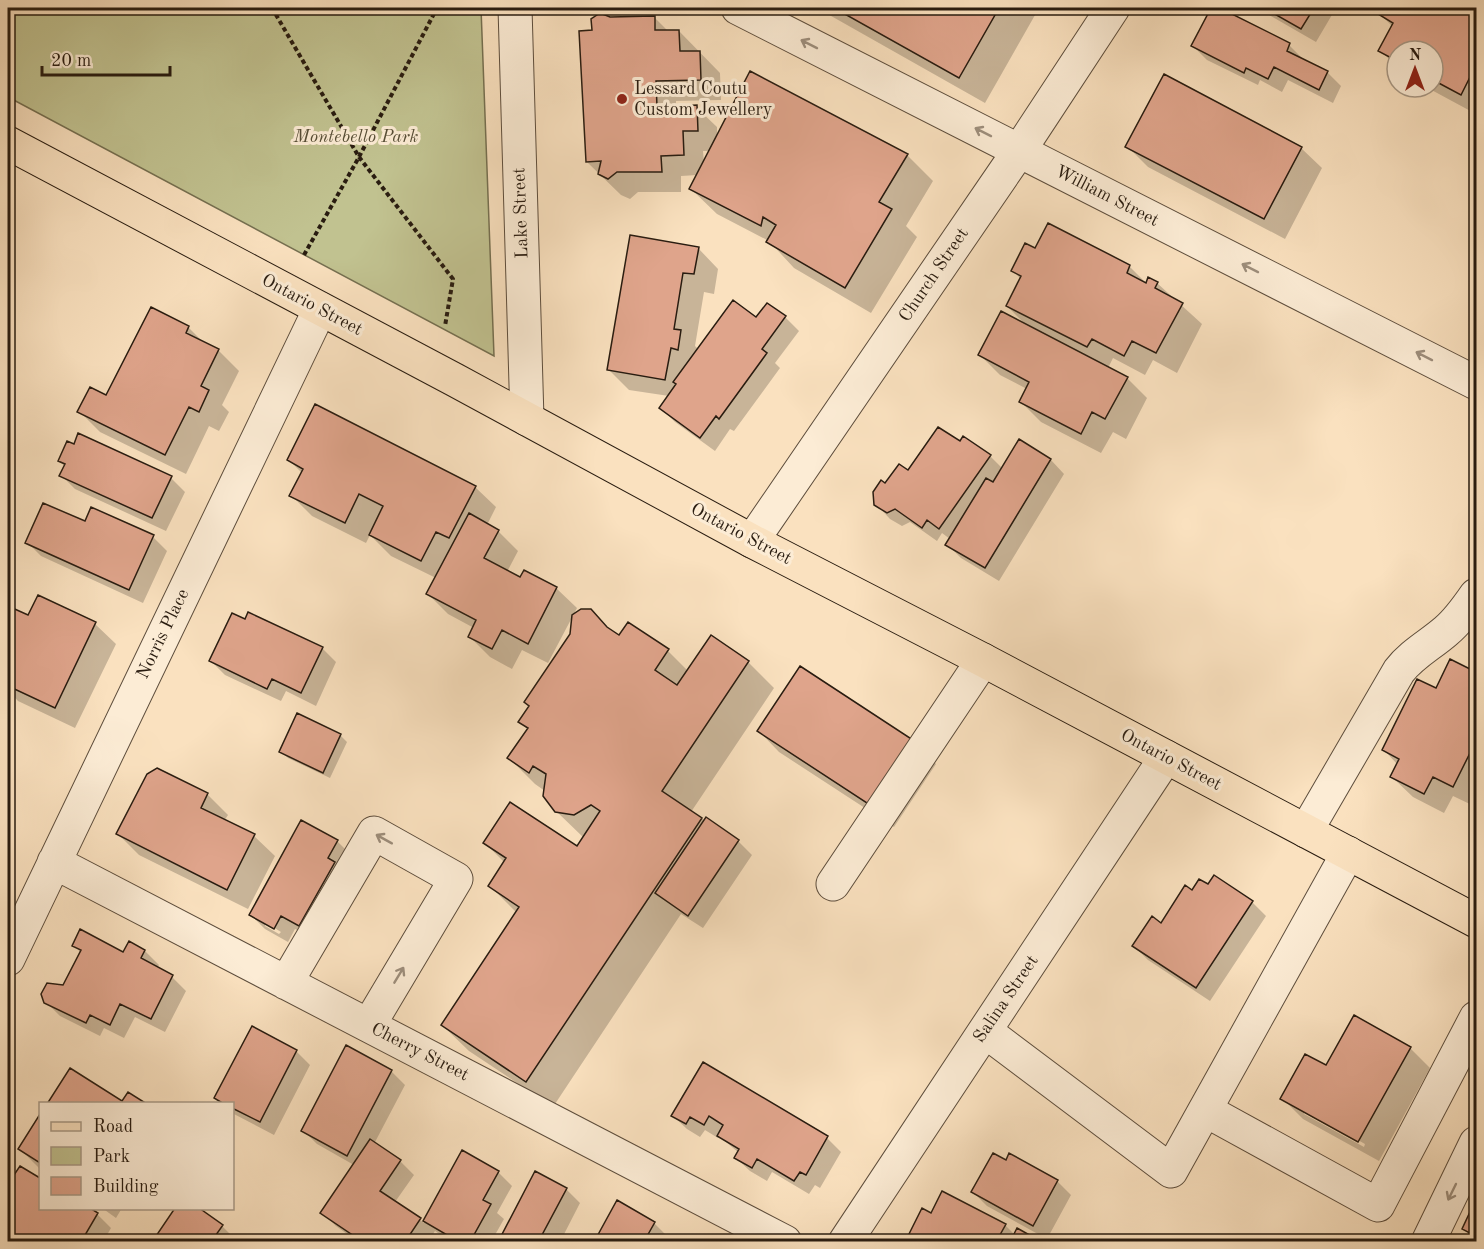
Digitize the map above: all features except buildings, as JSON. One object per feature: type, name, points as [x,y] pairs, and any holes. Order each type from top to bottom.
[{"type":"main road","name":"Ontario Street","points":[[8,143],[752,541],[983,660],[1476,921]]},
{"type":"street","name":"Lake Street","points":[[515,8],[527,419]]},
{"type":"street","name":"William Street","points":[[738,8],[1476,383]]},
{"type":"street","name":"Church Street","points":[[752,541],[1019,151],[1113,8]]},
{"type":"street","name":"Norris Place","points":[[8,959],[320,309]]},
{"type":"street","points":[[1306,831],[1399,671],[1411,657],[1453,624],[1476,595]]},
{"type":"street","points":[[832,884],[983,660]]},
{"type":"street","name":"Salina Street","points":[[845,1242],[1166,757]]},
{"type":"street","points":[[286,983],[374,833],[456,879],[369,1025]]},
{"type":"street","points":[[985,1031],[1171,1171],[1348,853]]},
{"type":"street","name":"Cherry Street","points":[[54,862],[785,1242]]},
{"type":"street","points":[[1205,1110],[1378,1205],[1476,1018]]},
{"type":"street","points":[[1428,1242],[1476,1143]]},
{"type":"path","points":[[272,8],[359,157],[453,279],[445,326]]},
{"type":"path","points":[[285,290],[359,157],[437,8]]},
{"type":"green space","name":"Montebello Park","points":[[8,8],[481,8],[494,356],[8,97]]},
{"type":"place","name":"Lessard Coutu Custom Jewellery","points":[[622,99]]}]
